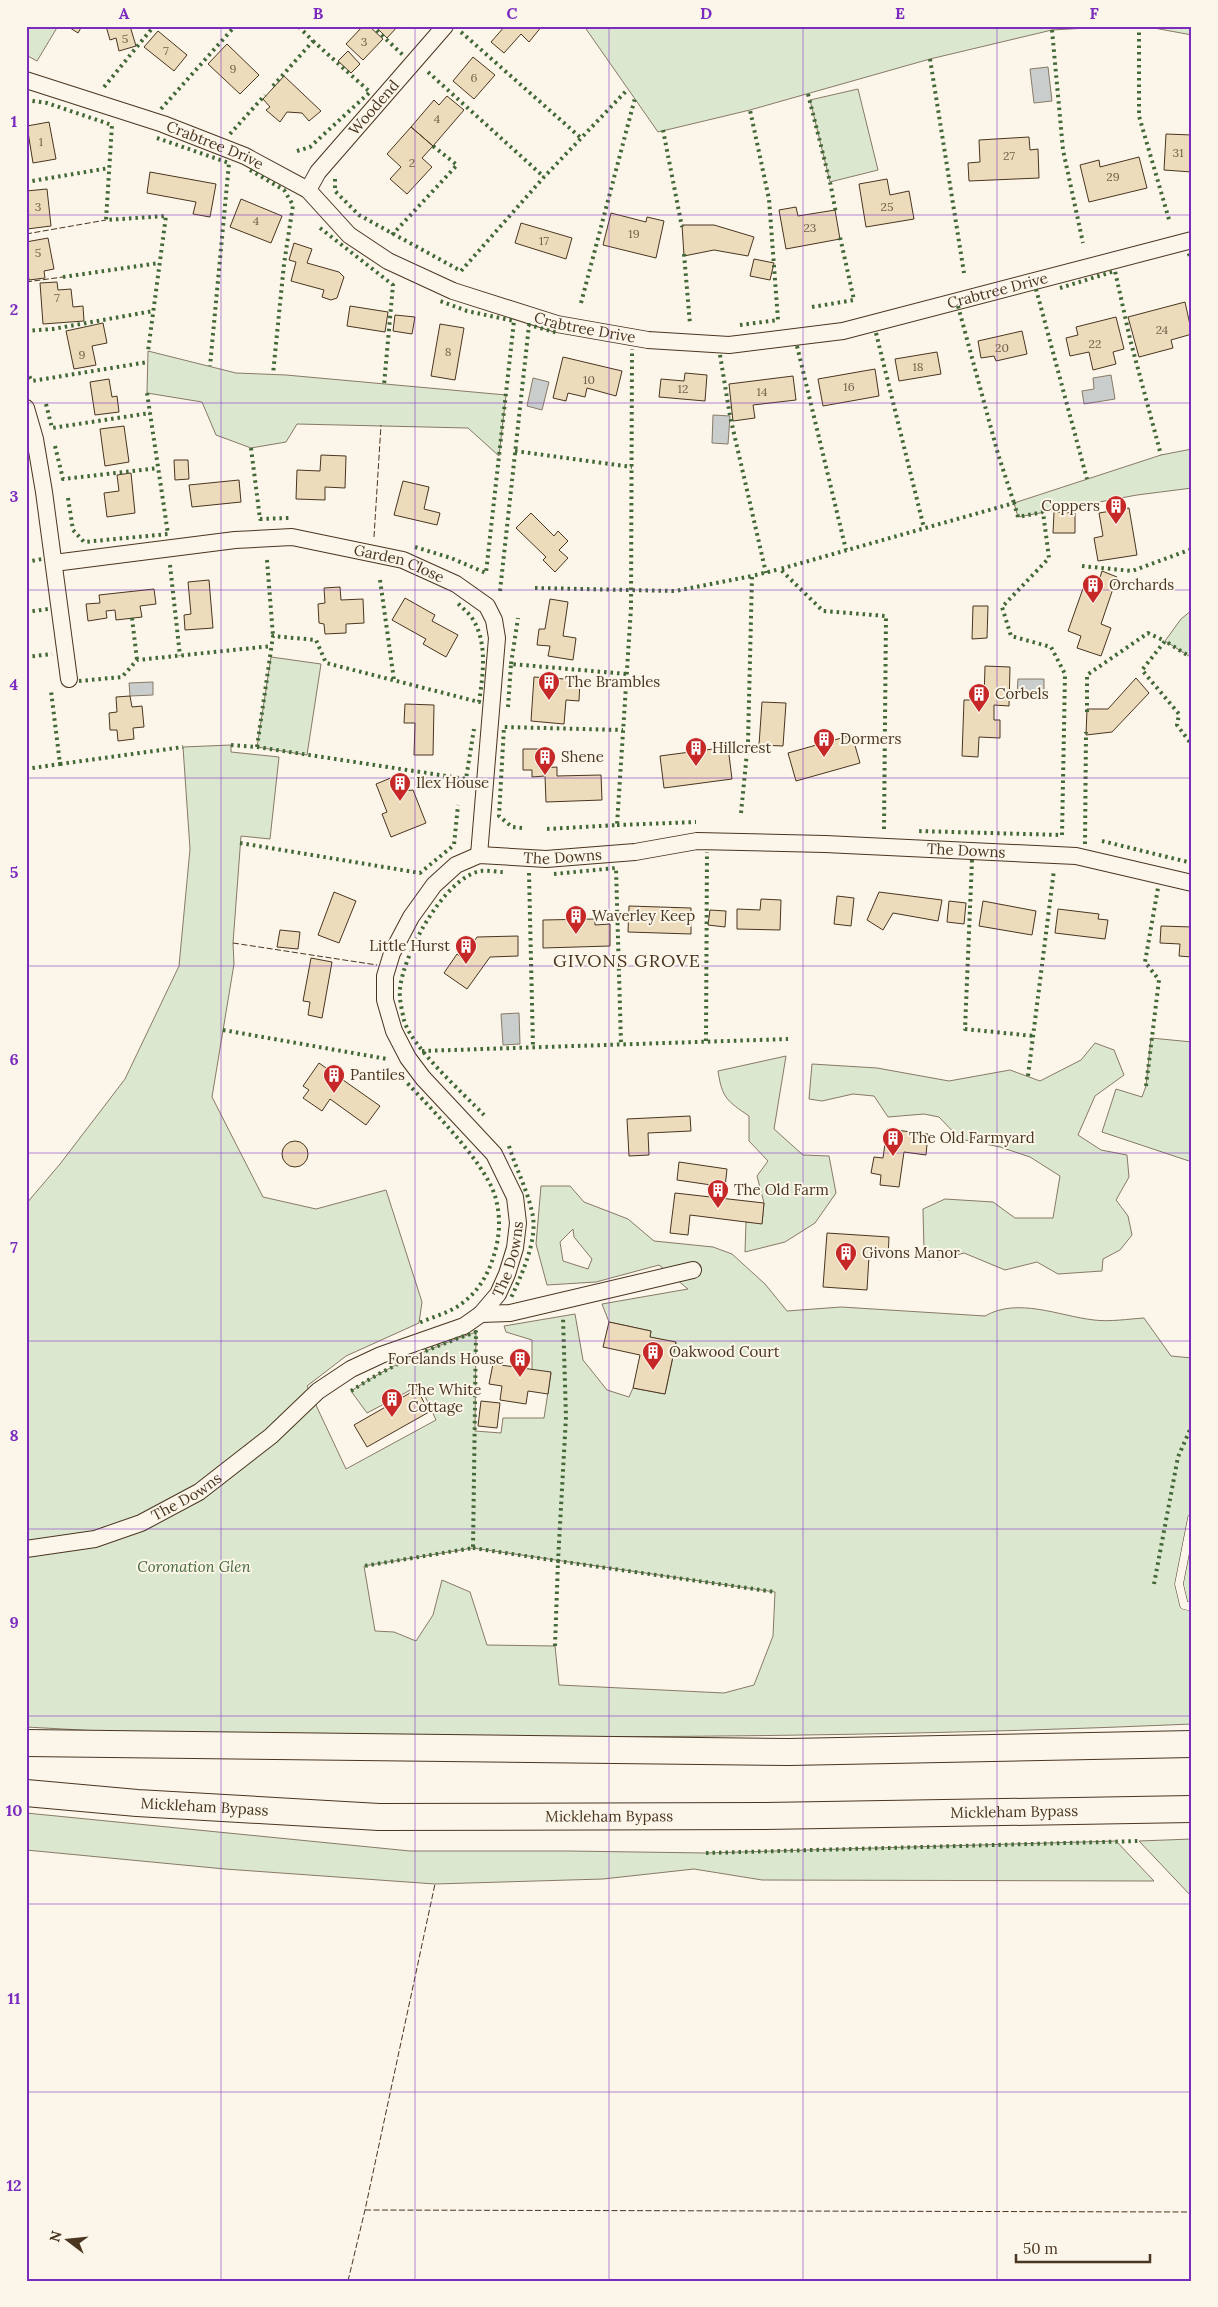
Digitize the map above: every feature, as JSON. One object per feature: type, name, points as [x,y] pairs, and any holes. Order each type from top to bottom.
[{"type":"highway","points":[[26,1743],[789,1752],[1192,1744]]},
{"type":"highway","name":"Mickleham Bypass","points":[[26,1793],[136,1804],[380,1818],[765,1816],[1192,1808]]},
{"type":"street","name":"Woodend","points":[[308,190],[318,172],[445,26]]},
{"type":"street","name":"Crabtree Drive","points":[[26,80],[182,131],[245,156],[308,190],[349,235],[388,261],[453,291],[557,324],[648,340],[728,345],[843,330],[1192,240]]},
{"type":"street","points":[[26,408],[36,439],[69,679]]},
{"type":"street","name":"Garden Close","points":[[54,563],[235,540],[292,537],[403,560],[456,584],[487,606],[494,620],[497,638],[479,855]]},
{"type":"street","name":"The Downs","points":[[26,1549],[95,1539],[141,1523],[199,1492],[271,1436],[318,1391],[351,1369],[381,1355],[464,1326],[481,1314],[498,1294],[507,1274],[515,1248],[518,1223],[515,1197],[494,1154],[423,1078],[408,1058],[392,1024],[385,1000],[385,976],[392,953],[411,917],[434,885],[456,866],[479,855],[546,859],[635,852],[697,841],[891,846],[1076,856],[1192,883]]},
{"type":"street","name":"The Downs","points":[[481,1314],[510,1313],[693,1270]]},
{"type":"lane","points":[[1192,1518],[1179,1584],[1184,1605],[1192,1607]]},
{"type":"green space","points":[[26,26],[58,26],[37,61],[26,55]]},
{"type":"green space","points":[[584,26],[1124,26],[1052,30],[930,59],[750,110],[658,132]]},
{"type":"green space","points":[[1143,26],[1192,26],[1192,35]]},
{"type":"green space","points":[[858,89],[878,170],[830,182],[810,100]]},
{"type":"green space","points":[[148,351],[236,373],[286,375],[506,395],[499,456],[468,428],[297,424],[286,442],[251,448],[216,435],[202,402],[147,393]]},
{"type":"green space","points":[[1192,449],[1192,488],[1137,495],[1018,517],[1014,503],[1161,455]]},
{"type":"green space","points":[[1192,610],[1192,658],[1165,641],[1181,619]]},
{"type":"green space","points":[[271,657],[321,664],[307,755],[257,747]]},
{"type":"green space","name":"Coronation Glen","points":[[231,745],[231,752],[279,757],[270,839],[241,836],[233,943],[234,964],[212,1097],[263,1197],[316,1209],[386,1190],[422,1302],[419,1323],[346,1356],[307,1386],[346,1469],[436,1420],[420,1385],[367,1413],[351,1391],[412,1357],[476,1332],[475,1431],[501,1433],[503,1418],[544,1418],[551,1373],[532,1370],[532,1340],[506,1332],[504,1326],[575,1314],[583,1360],[607,1390],[629,1397],[633,1388],[665,1394],[676,1343],[650,1337],[651,1331],[609,1322],[602,1304],[688,1289],[659,1265],[596,1282],[547,1285],[536,1244],[541,1186],[570,1186],[584,1202],[628,1219],[654,1241],[713,1247],[732,1254],[765,1284],[787,1311],[841,1307],[985,1316],[1011,1308],[1025,1308],[1100,1321],[1144,1318],[1171,1356],[1192,1358],[1192,1724],[937,1733],[597,1737],[269,1736],[26,1727],[26,1204],[60,1164],[125,1079],[179,966],[190,849],[183,747]],"holes":[[[573,1229],[574,1237],[592,1259],[588,1269],[563,1261],[560,1242]],[[473,1548],[775,1592],[773,1636],[754,1685],[724,1693],[559,1685],[555,1646],[487,1645],[470,1592],[442,1580],[433,1615],[416,1641],[394,1632],[375,1631],[364,1566]]]},
{"type":"green space","points":[[1151,1038],[1192,1042],[1192,1162],[1102,1132],[1116,1089],[1142,1097],[1146,1086]]},
{"type":"green space","points":[[1095,1043],[1114,1050],[1124,1075],[1095,1096],[1078,1135],[1101,1150],[1127,1155],[1129,1177],[1116,1200],[1128,1216],[1132,1235],[1120,1250],[1103,1259],[1102,1271],[1058,1274],[1037,1262],[1005,1270],[964,1253],[939,1260],[924,1252],[923,1209],[945,1199],[993,1202],[1015,1218],[1053,1218],[1060,1176],[1030,1157],[1000,1147],[960,1139],[939,1117],[924,1114],[888,1117],[874,1096],[853,1094],[822,1101],[809,1099],[812,1064],[877,1068],[949,1081],[1010,1070],[1040,1081],[1081,1060]]},
{"type":"green space","points":[[786,1056],[774,1129],[803,1155],[829,1156],[836,1193],[815,1223],[785,1242],[745,1252],[746,1222],[762,1223],[764,1203],[757,1176],[768,1161],[749,1141],[749,1116],[727,1098],[721,1087],[718,1071]]},
{"type":"green space","points":[[26,1813],[410,1851],[706,1853],[1116,1841],[1154,1881],[762,1880],[694,1869],[603,1879],[435,1884],[225,1869],[26,1850]]},
{"type":"green space","points":[[1192,1839],[1192,1897],[1139,1841]]},
{"type":"shaded area","points":[[1048,67],[1052,101],[1034,103],[1030,69]]},
{"type":"shaded area","points":[[1111,375],[1115,399],[1084,404],[1082,391],[1094,389],[1093,378]]},
{"type":"shaded area","points":[[533,378],[549,382],[542,410],[527,406]]},
{"type":"shaded area","points":[[713,415],[730,416],[728,444],[712,443]]},
{"type":"shaded area","points":[[1018,679],[1044,679],[1044,694],[1017,694]]},
{"type":"shaded area","points":[[153,682],[153,695],[130,696],[129,683]]},
{"type":"shaded area","points":[[519,1013],[520,1044],[503,1045],[501,1014]]},
{"type":"building","points":[[67,26],[82,26],[78,33]]},
{"type":"building","points":[[106,26],[130,26],[136,46],[119,51],[116,38],[110,40]]},
{"type":"building","points":[[363,26],[369,26],[383,39],[363,60],[346,44]]},
{"type":"building","points":[[375,26],[398,26],[387,38]]},
{"type":"building","points":[[505,26],[542,26],[529,42],[521,34],[504,53],[491,42]]},
{"type":"building","points":[[158,31],[187,55],[174,71],[144,47]]},
{"type":"building","points":[[227,44],[259,75],[240,94],[208,64]]},
{"type":"building","points":[[348,51],[360,64],[351,73],[338,61]]},
{"type":"building","points":[[473,57],[495,75],[474,99],[453,81]]},
{"type":"building","points":[[284,76],[321,111],[309,121],[302,113],[287,112],[280,122],[266,110],[270,107],[263,99]]},
{"type":"building","points":[[447,96],[464,110],[433,146],[411,127],[434,100],[439,105]]},
{"type":"building","points":[[49,122],[56,159],[33,163],[27,126]]},
{"type":"building","points":[[411,127],[433,146],[422,158],[432,167],[407,194],[390,179],[401,167],[387,154]]},
{"type":"building","points":[[1166,134],[1192,135],[1192,172],[1164,170]]},
{"type":"building","points":[[1029,137],[1030,150],[1038,149],[1039,178],[969,181],[968,163],[980,162],[979,140]]},
{"type":"building","points":[[1139,157],[1147,188],[1089,202],[1080,165],[1099,160],[1100,167]]},
{"type":"building","points":[[150,172],[216,184],[210,217],[193,214],[196,202],[147,193]]},
{"type":"building","points":[[887,179],[890,195],[909,191],[914,219],[866,227],[859,184]]},
{"type":"building","points":[[47,189],[51,226],[27,229],[26,191]]},
{"type":"building","points":[[241,199],[282,216],[271,243],[230,227]]},
{"type":"building","points":[[796,207],[798,216],[835,210],[840,239],[786,249],[779,210]]},
{"type":"building","points":[[611,213],[646,222],[647,217],[664,221],[656,258],[603,245]]},
{"type":"building","points":[[521,223],[572,238],[566,259],[515,243]]},
{"type":"building","points":[[682,225],[714,225],[754,237],[748,256],[714,250],[684,256]]},
{"type":"building","points":[[48,238],[54,269],[44,271],[45,278],[29,280],[26,264],[26,242]]},
{"type":"building","points":[[294,243],[312,249],[307,263],[339,272],[344,277],[337,298],[331,300],[322,297],[324,290],[291,281],[296,262],[289,260]]},
{"type":"building","points":[[754,259],[774,263],[770,280],[750,276]]},
{"type":"building","points":[[57,282],[58,290],[71,289],[73,307],[83,306],[84,321],[43,324],[40,283]]},
{"type":"building","points":[[1185,302],[1192,334],[1171,340],[1173,348],[1139,357],[1128,317]]},
{"type":"building","points":[[350,306],[388,312],[385,332],[347,326]]},
{"type":"building","points":[[395,315],[415,317],[412,334],[393,331]]},
{"type":"building","points":[[1116,317],[1124,349],[1113,352],[1116,364],[1093,370],[1089,352],[1070,356],[1066,338],[1078,335],[1076,327]]},
{"type":"building","points":[[103,323],[107,343],[92,346],[96,365],[74,369],[66,331]]},
{"type":"building","points":[[440,324],[464,328],[455,380],[431,376]]},
{"type":"building","points":[[1022,331],[1027,354],[996,361],[994,356],[981,358],[978,341]]},
{"type":"building","points":[[937,352],[941,374],[899,381],[895,359]]},
{"type":"building","points":[[563,357],[622,371],[616,396],[587,388],[585,397],[568,393],[566,401],[553,398]]},
{"type":"building","points":[[875,369],[879,396],[823,406],[818,379]]},
{"type":"building","points":[[685,373],[707,375],[705,401],[659,397],[661,379],[684,381]]},
{"type":"building","points":[[793,376],[796,400],[753,405],[755,418],[733,421],[729,384]]},
{"type":"building","points":[[109,379],[112,397],[117,396],[119,412],[95,415],[90,382]]},
{"type":"building","points":[[124,426],[129,462],[105,466],[100,429]]},
{"type":"building","points":[[321,455],[346,456],[345,488],[325,487],[325,500],[296,499],[297,470],[320,471]]},
{"type":"building","points":[[174,460],[188,460],[189,479],[175,480]]},
{"type":"building","points":[[131,473],[135,513],[107,517],[104,493],[119,491],[117,475]]},
{"type":"building","points":[[239,480],[241,502],[192,507],[189,485]]},
{"type":"building","points":[[403,481],[429,487],[424,509],[440,513],[437,525],[394,515]]},
{"type":"building","name":"Coppers","points":[[1129,508],[1137,555],[1098,561],[1094,538],[1103,536],[1099,513]]},
{"type":"building","points":[[1054,512],[1075,513],[1075,533],[1053,533]]},
{"type":"building","points":[[531,513],[554,536],[558,531],[568,541],[559,550],[568,558],[555,572],[543,560],[546,557],[516,528]]},
{"type":"building","name":"Orchards","points":[[1102,571],[1117,577],[1101,624],[1111,628],[1101,656],[1077,648],[1081,636],[1068,631],[1086,580],[1098,584]]},
{"type":"building","points":[[209,580],[213,628],[185,630],[184,615],[191,614],[188,582]]},
{"type":"building","points":[[340,587],[341,600],[363,599],[364,623],[346,624],[346,633],[325,634],[324,624],[319,623],[318,604],[325,603],[324,588]]},
{"type":"building","points":[[154,589],[156,604],[140,606],[142,617],[116,620],[115,610],[106,611],[107,618],[88,621],[86,604],[100,603],[99,595]]},
{"type":"building","points":[[405,598],[435,615],[432,621],[458,635],[446,657],[423,644],[426,639],[392,620]]},
{"type":"building","points":[[550,599],[568,602],[563,636],[576,638],[573,660],[548,656],[550,646],[537,645],[539,629],[545,629]]},
{"type":"building","points":[[973,606],[988,606],[987,638],[972,639]]},
{"type":"building","name":"Corbels","points":[[985,666],[1010,667],[1009,706],[994,705],[994,720],[1000,720],[1000,738],[979,737],[978,757],[962,756],[964,700],[984,700]]},
{"type":"building","name":"The Brambles","points":[[534,677],[580,680],[579,701],[566,700],[564,724],[531,721]]},
{"type":"building","points":[[1136,678],[1149,693],[1112,732],[1086,735],[1087,709],[1108,709]]},
{"type":"building","points":[[130,696],[132,707],[142,706],[144,727],[133,728],[134,739],[118,741],[117,730],[110,730],[109,713],[117,712],[116,697]]},
{"type":"building","points":[[762,702],[786,703],[783,746],[759,745]]},
{"type":"building","points":[[405,704],[434,705],[433,755],[414,755],[415,723],[404,723]]},
{"type":"building","name":"Dormers","points":[[852,735],[860,763],[796,781],[788,753]]},
{"type":"building","name":"Hillcrest","points":[[728,747],[732,779],[664,788],[660,756]]},
{"type":"building","name":"Shene","points":[[523,749],[541,749],[541,768],[557,767],[557,776],[601,775],[602,800],[546,802],[545,776],[532,777],[532,770],[523,770]]},
{"type":"building","name":"Ilex House","points":[[398,775],[404,791],[413,790],[426,823],[391,837],[382,814],[387,812],[376,784]]},
{"type":"building","points":[[334,892],[356,901],[339,943],[318,935]]},
{"type":"building","points":[[879,892],[942,900],[938,921],[893,913],[883,930],[867,920]]},
{"type":"building","points":[[837,896],[854,898],[851,926],[834,924]]},
{"type":"building","points":[[761,899],[781,900],[780,930],[737,929],[737,909],[760,910]]},
{"type":"building","points":[[949,901],[966,903],[964,924],[947,922]]},
{"type":"building","points":[[983,901],[1036,911],[1032,935],[979,926]]},
{"type":"building","points":[[629,906],[691,908],[691,934],[628,932]]},
{"type":"building","points":[[1058,909],[1099,914],[1098,919],[1108,920],[1105,939],[1055,933]]},
{"type":"building","points":[[710,910],[726,911],[725,927],[708,925]]},
{"type":"building","name":"Waverley Keep","points":[[595,919],[595,925],[610,924],[610,946],[543,948],[543,920]]},
{"type":"building","points":[[1161,926],[1192,927],[1192,957],[1179,956],[1180,944],[1160,943]]},
{"type":"building","points":[[280,930],[300,932],[298,949],[277,947]]},
{"type":"building","name":"Little Hurst","points":[[518,936],[518,956],[490,957],[467,989],[444,973],[457,954],[462,958],[477,937]]},
{"type":"building","points":[[311,958],[332,962],[322,1018],[308,1015],[310,1002],[303,1001]]},
{"type":"building","name":"Pantiles","points":[[319,1063],[380,1106],[366,1125],[330,1099],[322,1111],[303,1098],[309,1090],[303,1086]]},
{"type":"building","points":[[690,1116],[691,1131],[648,1133],[649,1155],[629,1156],[627,1119]]},
{"type":"building","name":"The Old Farmyard","points":[[887,1129],[928,1134],[926,1155],[904,1152],[899,1187],[880,1185],[881,1175],[871,1173],[874,1157],[883,1158]]},
{"type":"building","points":[[295,1141],[304,1145],[308,1154],[304,1163],[295,1167],[286,1163],[282,1154],[286,1145]]},
{"type":"building","points":[[679,1162],[727,1169],[725,1187],[677,1180]]},
{"type":"building","name":"The Old Farm","points":[[675,1193],[764,1203],[762,1224],[690,1215],[688,1235],[670,1233]]},
{"type":"building","name":"Givons Manor","points":[[827,1233],[889,1237],[888,1257],[869,1256],[867,1290],[823,1287]]},
{"type":"building","name":"Oakwood Court","points":[[609,1322],[651,1331],[650,1337],[676,1342],[665,1394],[633,1388],[640,1355],[603,1347]]},
{"type":"building","name":"Forelands House","points":[[493,1364],[551,1372],[548,1394],[528,1391],[526,1404],[500,1400],[502,1386],[489,1384]]},
{"type":"building","name":"The White Cottage","points":[[417,1389],[429,1412],[367,1447],[354,1425]]},
{"type":"building","points":[[481,1401],[500,1403],[497,1428],[478,1426]]},
{"type":"hedge","points":[[104,87],[154,26]]},
{"type":"hedge","points":[[161,109],[235,26]]},
{"type":"hedge","points":[[273,86],[313,41],[298,26]]},
{"type":"hedge","points":[[372,26],[404,56]]},
{"type":"hedge","points":[[1139,26],[1139,116],[1170,223]]},
{"type":"hedge","points":[[1052,30],[1063,150],[1083,243]]},
{"type":"hedge","points":[[461,32],[581,138]]},
{"type":"hedge","points":[[297,151],[310,147],[370,92],[313,41]]},
{"type":"hedge","points":[[930,59],[964,273]]},
{"type":"hedge","points":[[428,72],[544,177]]},
{"type":"hedge","points":[[335,179],[335,191],[359,215],[461,271],[544,177],[628,89]]},
{"type":"hedge","points":[[808,94],[836,213]]},
{"type":"hedge","points":[[230,134],[265,95]]},
{"type":"hedge","points":[[581,303],[635,98]]},
{"type":"hedge","points":[[26,100],[47,103],[112,125],[106,220],[166,216],[148,351]]},
{"type":"hedge","points":[[740,325],[778,320],[769,199],[750,110]]},
{"type":"hedge","points":[[663,130],[682,227]]},
{"type":"hedge","points":[[157,138],[229,163],[210,366]]},
{"type":"hedge","points":[[392,235],[457,165],[433,146]]},
{"type":"hedge","points":[[26,182],[109,168]]},
{"type":"hedge","points":[[250,170],[284,190],[293,205],[284,264],[273,374]]},
{"type":"hedge","points":[[320,228],[393,285],[384,385]]},
{"type":"hedge","points":[[812,307],[854,300],[840,237]]},
{"type":"hedge","points":[[1192,251],[1188,251],[1192,263]]},
{"type":"hedge","points":[[684,254],[690,324]]},
{"type":"hedge","points":[[63,277],[159,263]]},
{"type":"hedge","points":[[1060,288],[1115,271],[1130,339],[1161,455]]},
{"type":"hedge","points":[[1036,289],[1087,479]]},
{"type":"hedge","points":[[415,547],[451,558],[486,573],[514,321],[467,311],[440,301]]},
{"type":"hedge","points":[[958,306],[998,454],[1014,503]]},
{"type":"hedge","points":[[26,331],[53,329],[153,311]]},
{"type":"hedge","points":[[500,591],[529,325],[558,333]]},
{"type":"hedge","points":[[876,333],[924,528]]},
{"type":"hedge","points":[[797,346],[846,550]]},
{"type":"hedge","points":[[547,829],[617,825],[631,608],[632,349]]},
{"type":"hedge","points":[[720,355],[730,416],[766,573]]},
{"type":"hedge","points":[[26,371],[32,381],[148,362]]},
{"type":"hedge","points":[[68,498],[73,530],[84,542],[168,534],[147,393]]},
{"type":"hedge","points":[[46,404],[52,428],[150,413]]},
{"type":"hedge","points":[[55,446],[63,479],[158,468]]},
{"type":"hedge","points":[[251,448],[260,519],[289,518]]},
{"type":"hedge","points":[[515,451],[632,467]]},
{"type":"hedge","points":[[26,498],[31,498]]},
{"type":"hedge","points":[[884,829],[886,616],[823,611],[780,569],[1014,503],[1018,517],[1043,512],[1049,558],[1002,607],[1011,636],[1051,647],[1065,674],[1062,835],[917,831]]},
{"type":"hedge","points":[[1082,566],[1132,571],[1192,549]]},
{"type":"hedge","points":[[26,562],[42,559]]},
{"type":"hedge","points":[[267,560],[273,636]]},
{"type":"hedge","points":[[170,565],[180,656]]},
{"type":"hedge","points":[[741,813],[748,742],[752,576],[780,569]]},
{"type":"hedge","points":[[535,588],[675,591],[752,576]]},
{"type":"hedge","points":[[380,580],[394,680]]},
{"type":"hedge","points":[[257,747],[273,636],[316,640],[326,663],[479,702],[483,670],[480,637],[472,618],[456,601]]},
{"type":"hedge","points":[[26,612],[48,609]]},
{"type":"hedge","points":[[132,618],[137,660]]},
{"type":"hedge","points":[[511,664],[518,618]]},
{"type":"hedge","points":[[1087,712],[1087,675],[1148,633],[1165,641]]},
{"type":"hedge","points":[[1192,658],[1165,641],[1142,670],[1179,714],[1177,725],[1192,745]]},
{"type":"hedge","points":[[79,681],[122,677],[137,660],[272,646]]},
{"type":"hedge","points":[[26,657],[52,654]]},
{"type":"hedge","points":[[508,707],[511,664],[627,674]]},
{"type":"hedge","points":[[26,769],[60,764],[51,691]]},
{"type":"hedge","points":[[522,828],[512,827],[499,816],[504,727],[623,730]]},
{"type":"hedge","points":[[231,745],[257,747],[466,779],[474,729]]},
{"type":"hedge","points":[[1085,844],[1086,732]]},
{"type":"hedge","points":[[60,764],[183,747]]},
{"type":"hedge","points":[[240,843],[420,873],[454,845],[458,805]]},
{"type":"hedge","points":[[617,825],[696,822]]},
{"type":"hedge","points":[[1102,841],[1192,863]]},
{"type":"hedge","points":[[706,1041],[707,852]]},
{"type":"hedge","points":[[972,860],[965,1029],[1034,1036]]},
{"type":"hedge","points":[[554,874],[616,868],[621,1044]]},
{"type":"hedge","points":[[1028,1076],[1054,870]]},
{"type":"hedge","points":[[484,1115],[439,1070],[417,1043],[404,1020],[400,989],[403,974],[417,939],[427,920],[452,888],[466,877],[480,871],[503,872]]},
{"type":"hedge","points":[[529,873],[533,1047]]},
{"type":"hedge","points":[[1146,1086],[1159,980],[1145,962],[1158,888]]},
{"type":"hedge","points":[[223,1030],[387,1059]]},
{"type":"hedge","points":[[422,1051],[788,1039]]},
{"type":"hedge","points":[[399,1074],[453,1132],[479,1166],[495,1196],[499,1218],[498,1241],[494,1255],[489,1269],[477,1288],[456,1307],[419,1323]]},
{"type":"hedge","points":[[509,1146],[527,1195],[534,1223],[528,1257],[510,1300]]},
{"type":"hedge","points":[[473,1548],[558,1561],[566,1417],[563,1317]]},
{"type":"hedge","points":[[351,1391],[412,1357],[476,1332],[473,1548],[364,1566]]},
{"type":"hedge","points":[[1154,1584],[1178,1457],[1192,1425]]},
{"type":"hedge","points":[[555,1646],[558,1561],[775,1592]]},
{"type":"hedge","points":[[706,1853],[1139,1841]]},
{"type":"fence","points":[[26,234],[106,220]]},
{"type":"fence","points":[[26,282],[63,277]]},
{"type":"fence","points":[[374,537],[381,425]]},
{"type":"fence","points":[[233,943],[377,965]]},
{"type":"fence","points":[[348,2281],[435,1884]]},
{"type":"fence","points":[[365,2210],[1192,2212]]},
{"type":"place","name":"Coppers","points":[[1116,525]]},
{"type":"place","name":"Orchards","points":[[1093,604]]},
{"type":"place","name":"The Brambles","points":[[549,701]]},
{"type":"place","name":"Corbels","points":[[979,713]]},
{"type":"place","name":"Dormers","points":[[824,758]]},
{"type":"place","name":"Hillcrest","points":[[696,767]]},
{"type":"place","name":"Shene","points":[[545,776]]},
{"type":"place","name":"Ilex House","points":[[400,802]]},
{"type":"place","name":"Waverley Keep","points":[[576,935]]},
{"type":"place","name":"Little Hurst","points":[[466,965]]},
{"type":"place","name":"Pantiles","points":[[334,1094]]},
{"type":"place","name":"The Old Farmyard","points":[[893,1157]]},
{"type":"place","name":"The Old Farm","points":[[718,1209]]},
{"type":"place","name":"Givons Manor","points":[[846,1272]]},
{"type":"place","name":"Oakwood Court","points":[[653,1371]]},
{"type":"place","name":"Forelands House","points":[[520,1378]]},
{"type":"place","name":"The White Cottage","points":[[392,1418]]},
{"type":"district","name":"GIVONS GROVE","points":[[627,961]]}]
